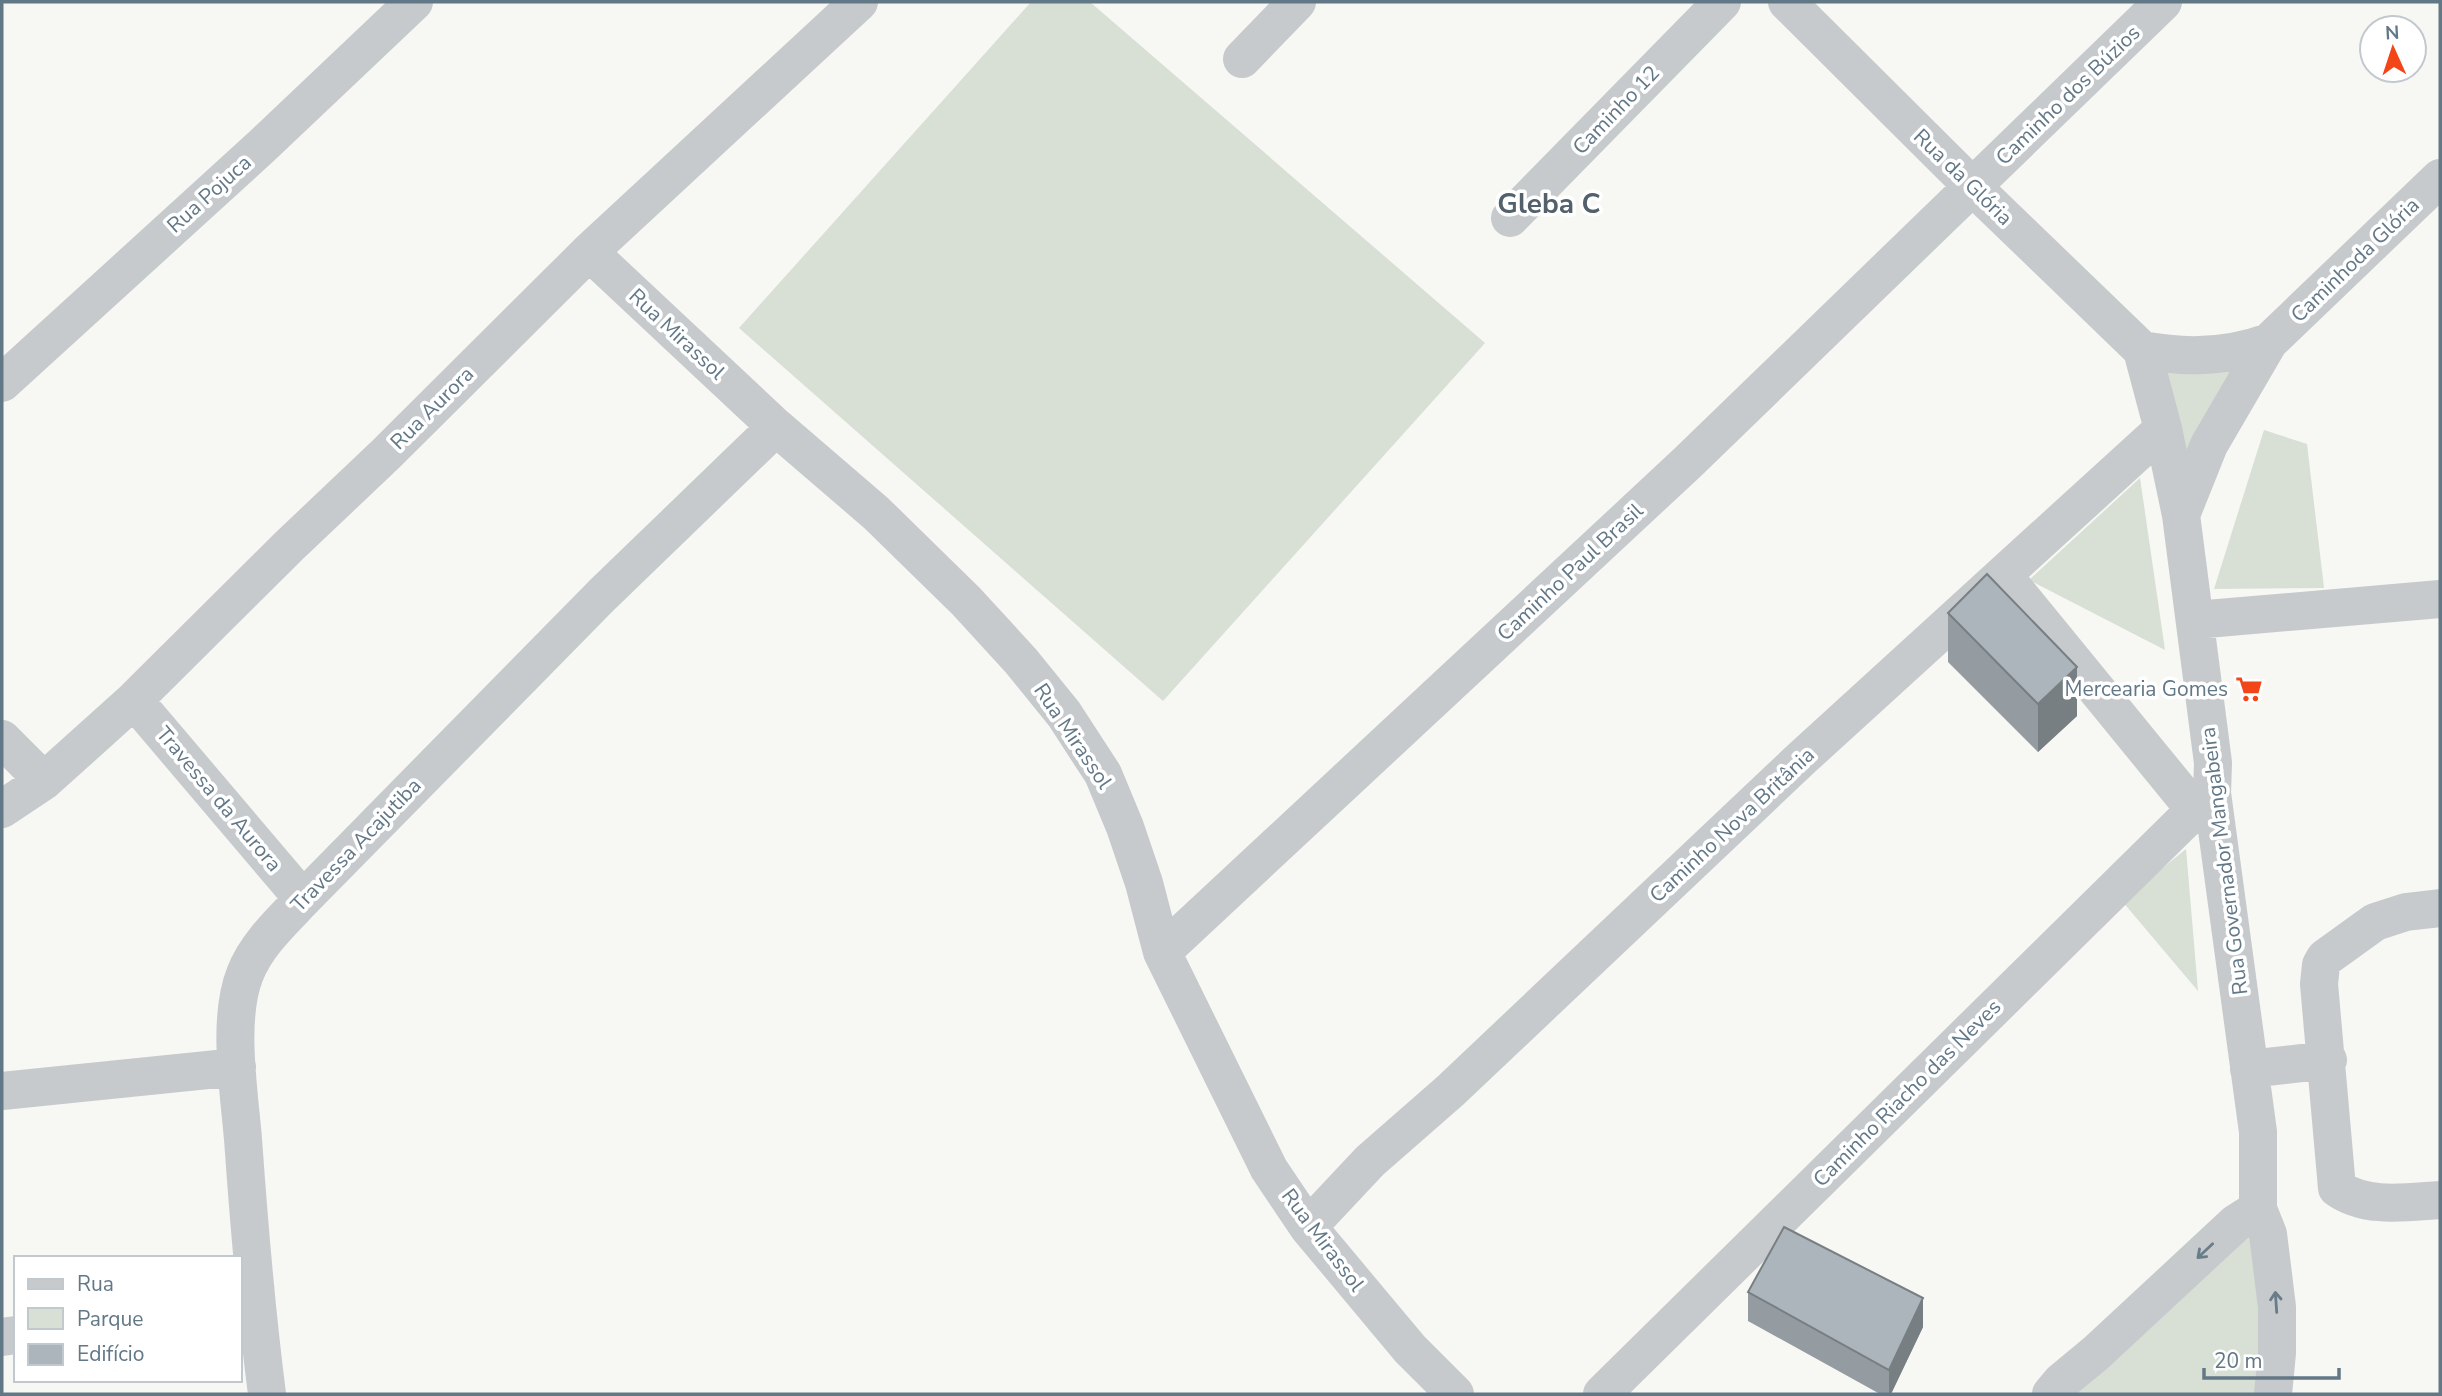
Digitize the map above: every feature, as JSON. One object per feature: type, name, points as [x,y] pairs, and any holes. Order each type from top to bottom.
[{"type":"street","name":"Rua Pojuca","points":[[2,383],[262,146],[414,2]]},
{"type":"street","name":"Rua Aurora","points":[[2,809],[44,780],[134,700],[589,252],[859,2]]},
{"type":"street","points":[[1242,59],[1297,2]]},
{"type":"street","name":"Caminho 12","points":[[1510,218],[1722,2]]},
{"type":"street","name":"Rua da Glória","points":[[1787,2],[2142,350]]},
{"type":"street","name":"Caminho dos Búzios","points":[[1973,187],[2163,2]]},
{"type":"street","name":"Caminhoda Glória","points":[[2181,515],[2209,445],[2269,342],[2440,178]]},
{"type":"street","name":"Caminho Paul Brasil","points":[[1162,951],[1697,453],[1973,187]]},
{"type":"street","name":"Rua Mirassol","points":[[589,252],[776,427],[876,513],[966,601],[1021,661],[1063,714],[1103,774],[1144,883],[1162,951],[1269,1169],[1308,1227],[1410,1349],[1455,1394]]},
{"type":"street","points":[[2142,350],[2173,356],[2252,348],[2269,342]]},
{"type":"street","name":"Rua Governador Mangabeira","points":[[2142,350],[2163,429],[2181,515],[2213,763],[2204,801],[2258,1132],[2258,1209],[2268,1234],[2277,1307],[2277,1353],[2273,1394]]},
{"type":"street","name":"Travessa Acajutiba","points":[[267,1394],[247,1304],[237,1067],[238,1006],[245,974],[271,932],[303,899],[602,595],[776,427]]},
{"type":"street","name":"Caminho Nova Britânia","points":[[1308,1227],[1370,1161],[1450,1091],[1802,758],[2163,429]]},
{"type":"street","points":[[2003,575],[2204,801]]},
{"type":"street","points":[[2195,620],[2440,599]]},
{"type":"street","name":"Travessa da Aurora","points":[[134,700],[303,899]]},
{"type":"street","points":[[2,738],[44,780]]},
{"type":"street","name":"Caminho Riacho das Neves","points":[[1602,1394],[2204,801]]},
{"type":"street","points":[[2440,908],[2406,912],[2375,922],[2325,958],[2321,965],[2319,984],[2328,1060],[2337,1188],[2355,1199],[2390,1203],[2440,1200]]},
{"type":"street","points":[[2249,1069],[2328,1060]]},
{"type":"street","points":[[2,1091],[237,1067]]},
{"type":"street","points":[[2050,1394],[2236,1223],[2258,1209]]},
{"type":"green space","points":[[1031,2],[1090,2],[1485,343],[1163,701],[739,328]]},
{"type":"green space","points":[[2250,357],[2184,469],[2163,367]]},
{"type":"green space","points":[[2264,430],[2307,444],[2324,588],[2214,589]]},
{"type":"green space","points":[[2140,478],[2165,650],[2029,580]]},
{"type":"green space","points":[[2186,849],[2198,991],[2122,901]]},
{"type":"green space","points":[[2266,1196],[2269,1394],[2055,1394]]},
{"type":"building","points":[[1987,574],[2077,667],[2038,704],[1948,613]]},
{"type":"building","points":[[1784,1227],[1923,1298],[1889,1370],[1748,1292]]},
{"type":"place","name":"Mercearia Gomes","points":[[2249,689]]},
{"type":"district","name":"Gleba C","points":[[1549,204]]}]
